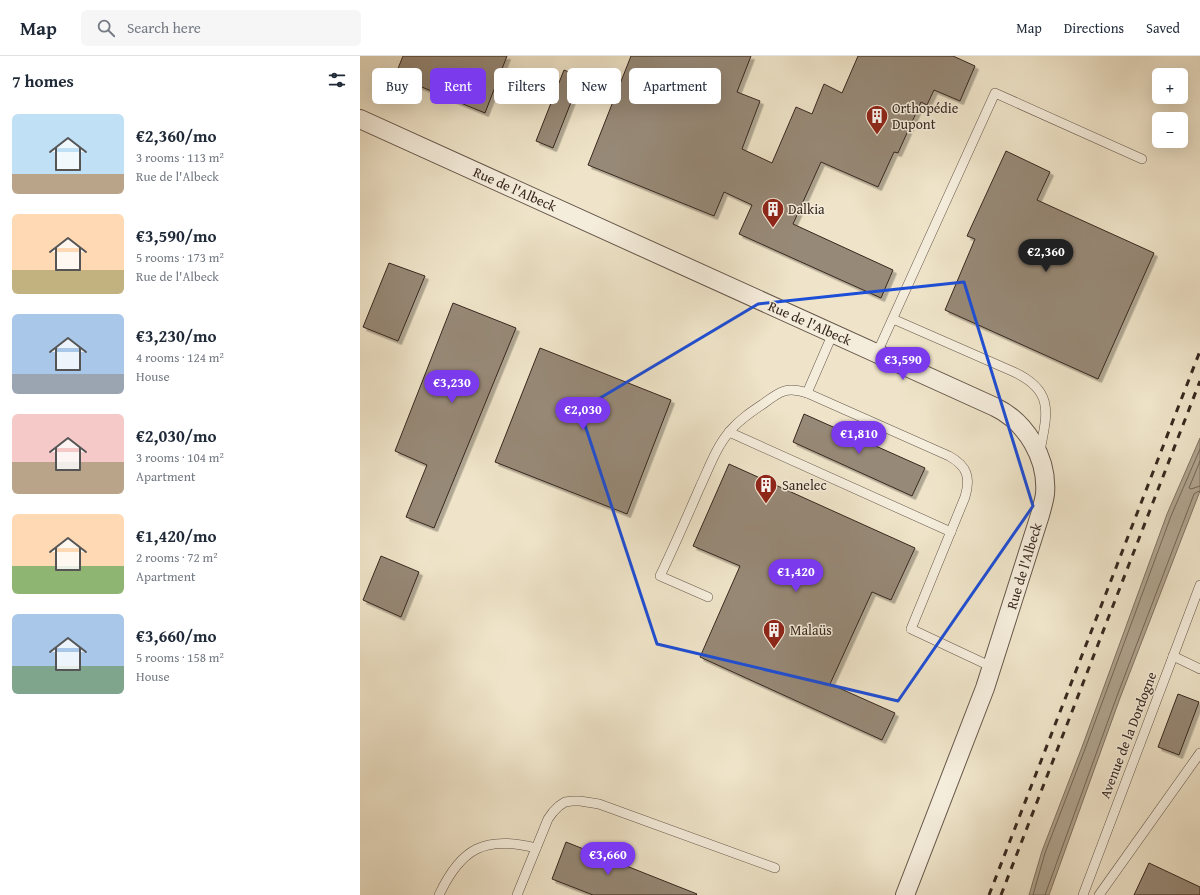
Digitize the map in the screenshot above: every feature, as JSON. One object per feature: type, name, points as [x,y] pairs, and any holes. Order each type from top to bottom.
[{"type":"street","name":"Rue de l'Albeck","points":[[360,119],[1003,410],[1010,415],[1030,438],[1039,456],[1043,469],[1045,484],[1043,504],[983,693],[905,895]]},
{"type":"lane","points":[[878,353],[995,93],[1142,159]]},
{"type":"lane","points":[[893,319],[1022,376],[1037,388],[1042,395],[1046,409],[1039,456]]},
{"type":"lane","points":[[807,393],[833,333]]},
{"type":"lane","points":[[708,597],[660,576],[711,462],[729,432],[745,417],[783,390],[798,390],[949,456],[960,464],[967,474],[968,488],[912,629],[992,667]]},
{"type":"lane","points":[[729,432],[951,532]]},
{"type":"lane","name":"Avenue de la Dordogne","points":[[1083,895],[1200,585]]},
{"type":"lane","points":[[1173,656],[1200,669]]},
{"type":"lane","points":[[1100,895],[1200,753]]},
{"type":"lane","points":[[517,895],[552,812],[565,802],[580,801],[599,804],[775,868]]},
{"type":"lane","points":[[439,895],[452,871],[459,862],[476,849],[500,843],[520,844],[536,848]]},
{"type":"highlighted area","points":[[964,282],[1033,506],[898,701],[657,644],[580,410],[758,304]]},
{"type":"water","points":[[1200,438],[1200,491],[1120,698],[1049,895],[1029,895],[1042,851],[1082,747],[1167,514]]},
{"type":"building","points":[[403,56],[507,56],[502,68],[494,68],[494,90],[485,113],[463,104],[486,104],[486,68],[430,68],[430,90],[422,87],[422,68],[398,68]]},
{"type":"building","points":[[631,56],[751,56],[737,92],[760,101],[742,149],[772,163],[796,107],[812,114],[824,84],[842,93],[858,56],[953,56],[975,66],[960,101],[934,90],[927,105],[921,102],[898,153],[894,152],[878,187],[821,162],[793,224],[893,270],[881,298],[739,234],[752,205],[724,192],[714,216],[588,165],[612,104],[621,104],[621,81]]},
{"type":"building","points":[[564,70],[567,71],[567,104],[570,104],[553,148],[536,141],[551,104],[559,104],[559,83]]},
{"type":"building","points":[[1006,151],[1050,172],[1037,200],[1154,253],[1098,379],[945,310],[975,239],[967,236]]},
{"type":"building","points":[[389,263],[425,276],[398,341],[363,327]]},
{"type":"building","points":[[453,303],[516,328],[434,528],[406,517],[427,465],[395,451]]},
{"type":"building","points":[[540,348],[671,400],[627,514],[495,462]]},
{"type":"building","points":[[804,414],[925,468],[912,496],[793,442]]},
{"type":"building","points":[[729,464],[915,548],[891,600],[872,592],[830,684],[895,713],[882,740],[700,657],[740,566],[693,546]]},
{"type":"building","points":[[381,556],[419,572],[401,617],[363,600]]},
{"type":"building","points":[[1178,694],[1199,702],[1179,755],[1158,747]]},
{"type":"building","points":[[566,842],[697,894],[593,895],[552,879]]},
{"type":"building","points":[[1149,863],[1200,887],[1200,895],[1134,895]]},
{"type":"railway","points":[[989,895],[1200,351]]},
{"type":"railway","points":[[1001,895],[1200,381]]},
{"type":"place","name":"Orthopédie Dupont","points":[[877,136]]},
{"type":"place","name":"Dalkia","points":[[773,228]]},
{"type":"place","name":"Sanelec","points":[[766,504]]},
{"type":"place","name":"Malaüs","points":[[774,650]]}]
